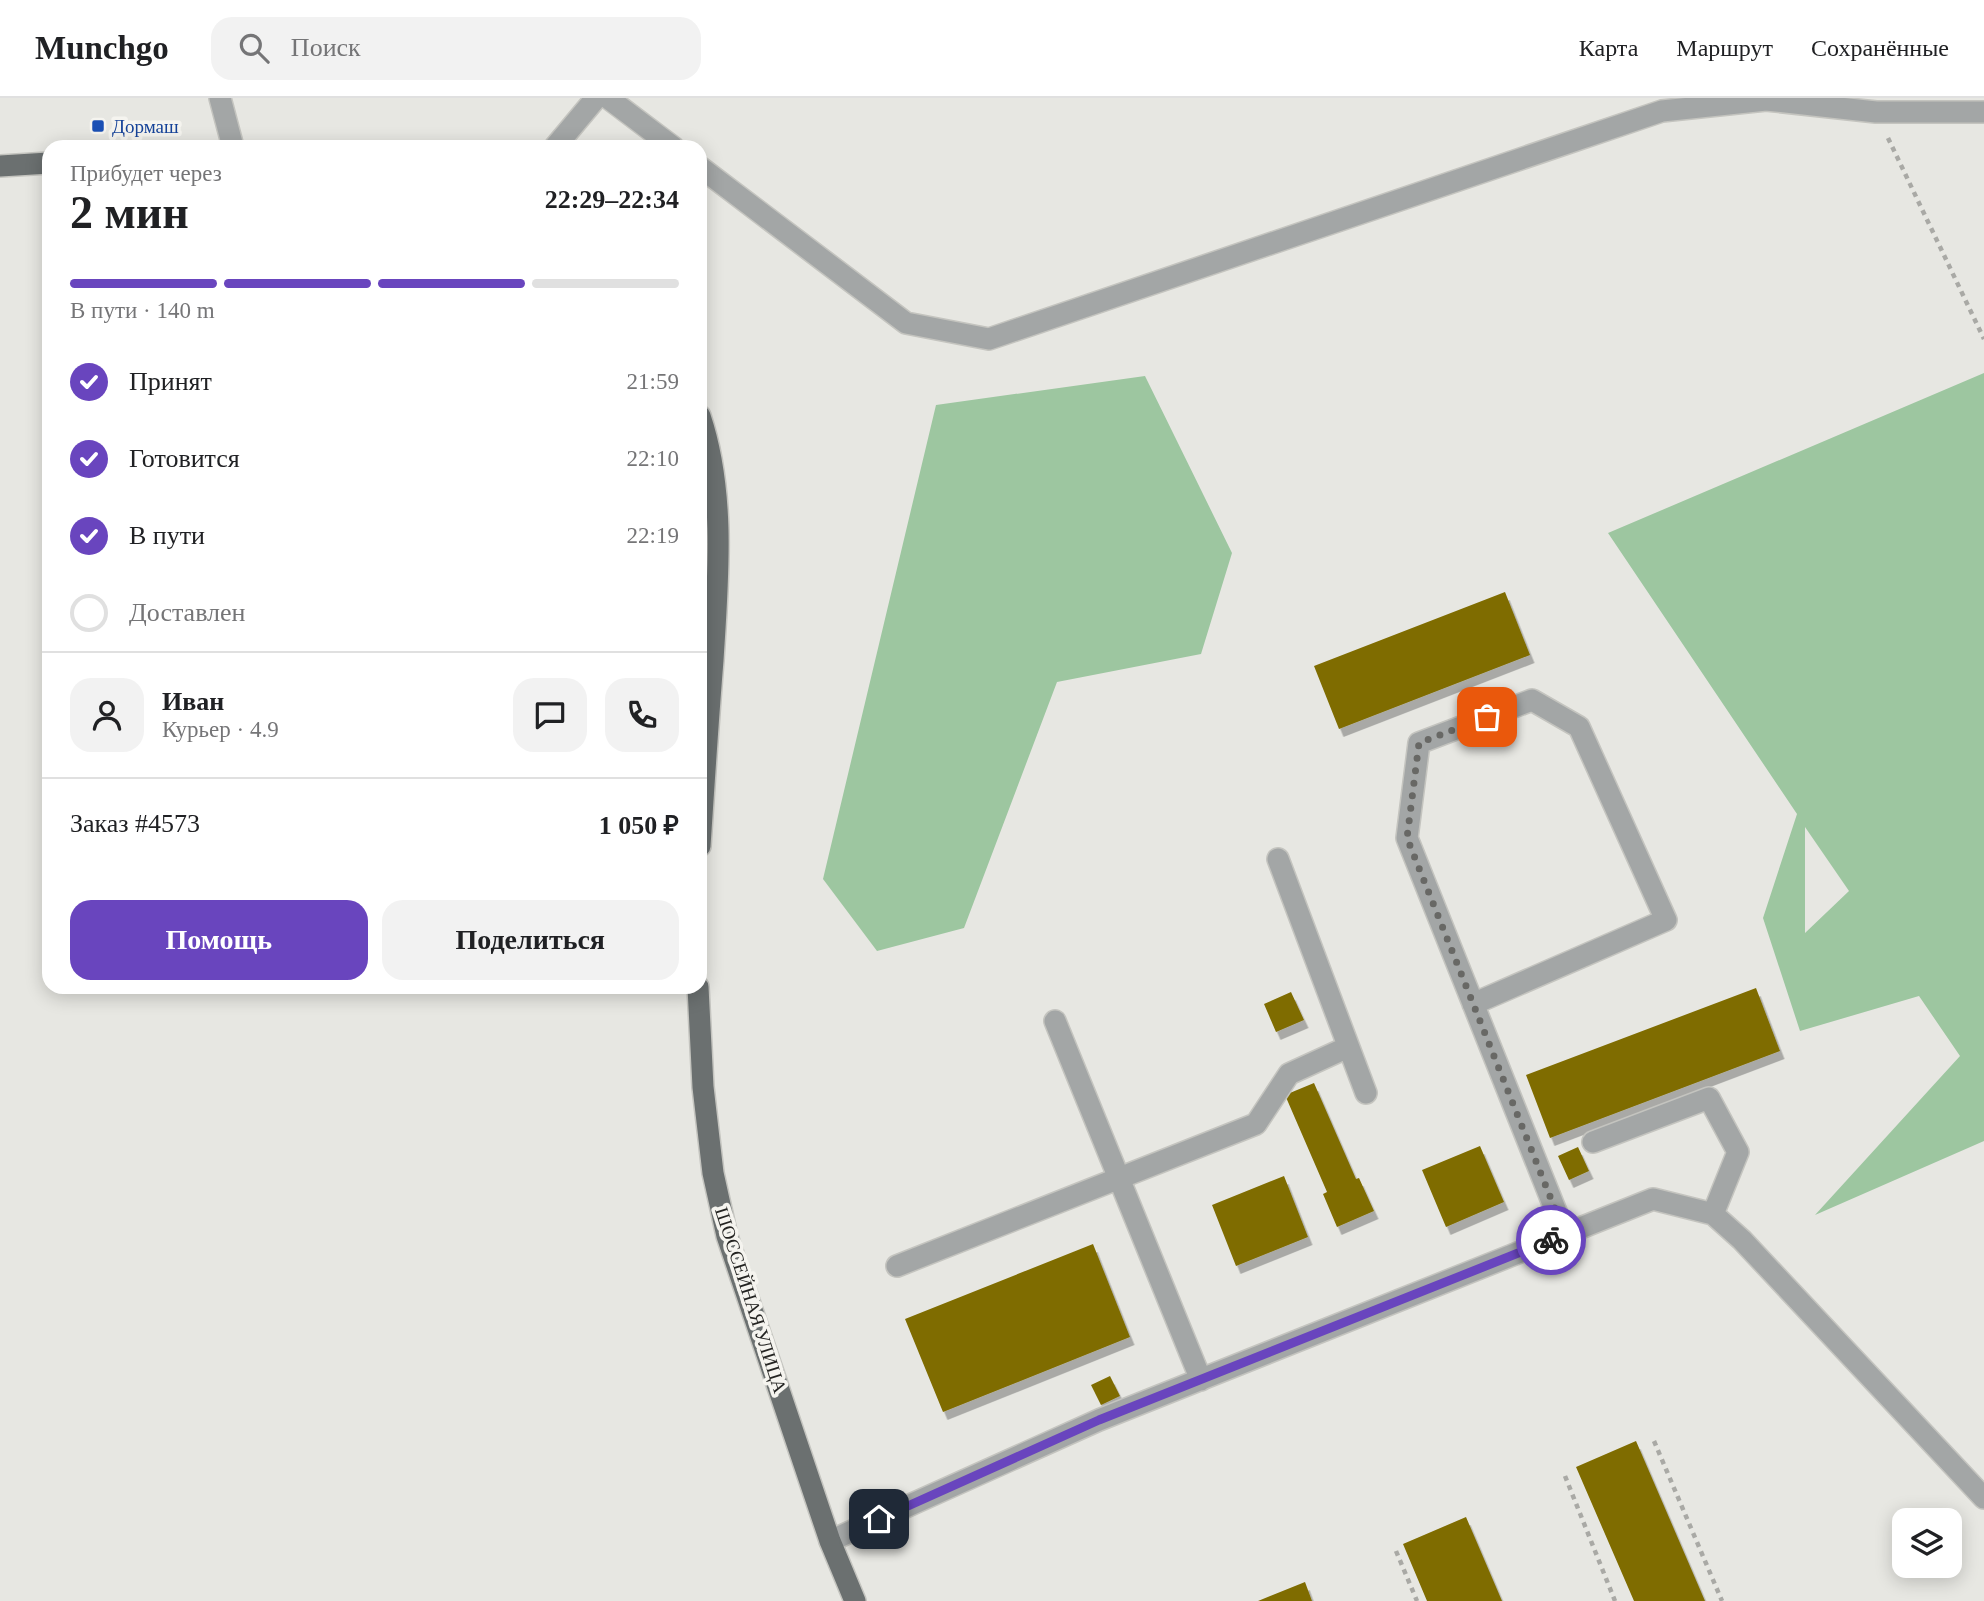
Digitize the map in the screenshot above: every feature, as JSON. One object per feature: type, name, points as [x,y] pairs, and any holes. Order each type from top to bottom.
[{"type":"main road","points":[[0,166],[42,163]]},
{"type":"main road","points":[[707,452],[712,477],[718,552],[707,732]]},
{"type":"main road","name":"ШОССЕЙНАЯ УЛИЦА","points":[[699,994],[710,1149],[727,1236],[830,1541],[855,1601]]},
{"type":"street","points":[[220,98],[231,140]]},
{"type":"street","points":[[561,140],[596,98]]},
{"type":"street","points":[[608,98],[664,140]]},
{"type":"street","points":[[707,172],[906,323],[989,339],[1662,111],[1766,100],[1876,112],[1984,112]]},
{"type":"street","points":[[1474,1004],[1666,920],[1579,727],[1532,700],[1419,743],[1407,838],[1565,1234]]},
{"type":"street","points":[[1278,859],[1366,1093]]},
{"type":"street","points":[[1055,1021],[1201,1380]]},
{"type":"street","points":[[897,1266],[1256,1124],[1289,1074],[1348,1047]]},
{"type":"street","points":[[1592,1142],[1709,1098],[1738,1152],[1713,1214]]},
{"type":"street","points":[[830,1541],[1099,1420],[1653,1199],[1713,1214],[1742,1240],[1984,1497]]},
{"type":"path","points":[[1876,112],[1984,339]]},
{"type":"path","points":[[1654,1441],[1722,1601]]},
{"type":"path","points":[[1565,1476],[1615,1601]]},
{"type":"path","points":[[1396,1551],[1417,1601]]},
{"type":"green space","points":[[1984,373],[1984,1141],[1815,1215],[1960,1056],[1919,996],[1800,1031],[1763,918],[1797,814],[1608,533]],"holes":[[[1805,827],[1849,891],[1805,933]]]},
{"type":"green space","points":[[1145,376],[1232,553],[1201,654],[1057,682],[964,928],[877,951],[823,879],[936,405]]},
{"type":"building","points":[[1505,592],[1530,655],[1339,729],[1314,666]]},
{"type":"building","points":[[1756,988],[1780,1051],[1550,1138],[1526,1075]]},
{"type":"building","points":[[1291,992],[1304,1020],[1276,1032],[1264,1004]]},
{"type":"building","points":[[1314,1083],[1356,1179],[1359,1178],[1374,1211],[1337,1227],[1323,1194],[1327,1192],[1285,1095]]},
{"type":"building","points":[[1480,1146],[1504,1202],[1446,1227],[1422,1170]]},
{"type":"building","points":[[1578,1147],[1589,1171],[1569,1180],[1558,1156]]},
{"type":"building","points":[[1284,1176],[1308,1237],[1236,1266],[1212,1205]]},
{"type":"building","points":[[1093,1244],[1130,1337],[943,1412],[905,1319]]},
{"type":"building","points":[[1110,1376],[1120,1396],[1101,1405],[1091,1385]]},
{"type":"building","points":[[1636,1441],[1705,1601],[1634,1601],[1576,1467]]},
{"type":"building","points":[[1466,1517],[1502,1601],[1427,1601],[1403,1544]]},
{"type":"building","points":[[1305,1582],[1312,1601],[1258,1601]]},
{"type":"way so far","points":[[1487,717],[1419,743],[1407,838],[1565,1234],[1551,1240]]},
{"type":"place","name":"Дормаш","points":[[98,126]]},
{"type":"route","points":[[879,1519],[1099,1420],[1551,1240]]}]
